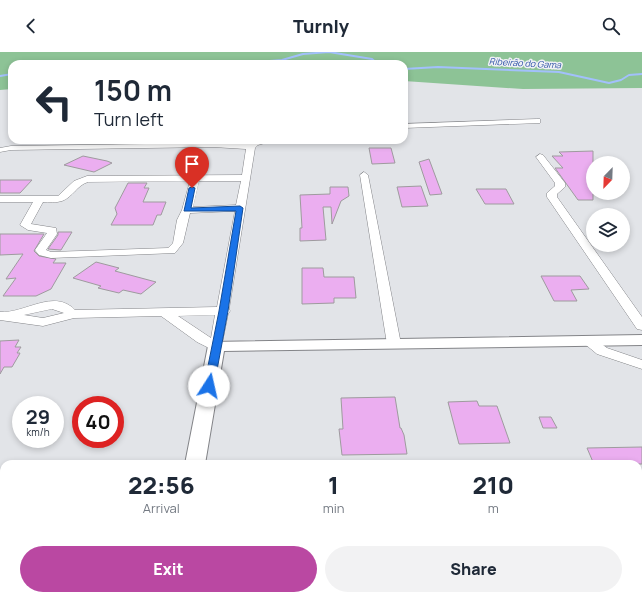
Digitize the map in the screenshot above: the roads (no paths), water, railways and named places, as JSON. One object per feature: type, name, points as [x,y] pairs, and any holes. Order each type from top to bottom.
[{"type":"street","points":[[408,126],[537,121]]},
{"type":"street","points":[[196,460],[216,346],[224,311],[245,178],[251,147],[254,144]]},
{"type":"street","points":[[0,150],[11,148],[213,145],[251,147]]},
{"type":"street","points":[[0,146],[11,148]]},
{"type":"street","points":[[540,157],[560,183],[560,186],[552,193],[552,197],[642,326]]},
{"type":"street","points":[[364,175],[394,344]]},
{"type":"street","points":[[40,198],[25,225],[32,228],[52,230],[52,234],[40,250],[43,253],[171,251],[177,246],[181,230],[182,217],[187,210],[195,178]]},
{"type":"street","points":[[0,199],[62,198],[76,182],[87,179],[245,178]]},
{"type":"street","points":[[187,210],[240,208]]},
{"type":"street","points":[[6,316],[41,323],[52,322],[72,314],[224,311]]},
{"type":"street","points":[[164,312],[202,339],[216,346],[642,340]]},
{"type":"street","points":[[587,340],[602,351],[642,365]]},
{"type":"waterway","name":"Ribeirão do Gama","points":[[282,60],[303,54],[329,52],[373,60]]},
{"type":"waterway","name":"Ribeirão do Gama","points":[[408,69],[438,67],[559,72],[609,83],[621,80],[629,75],[642,74]]},
{"type":"waterway","name":"Ribeirão do Gama","points":[[0,76],[8,75]]}]
